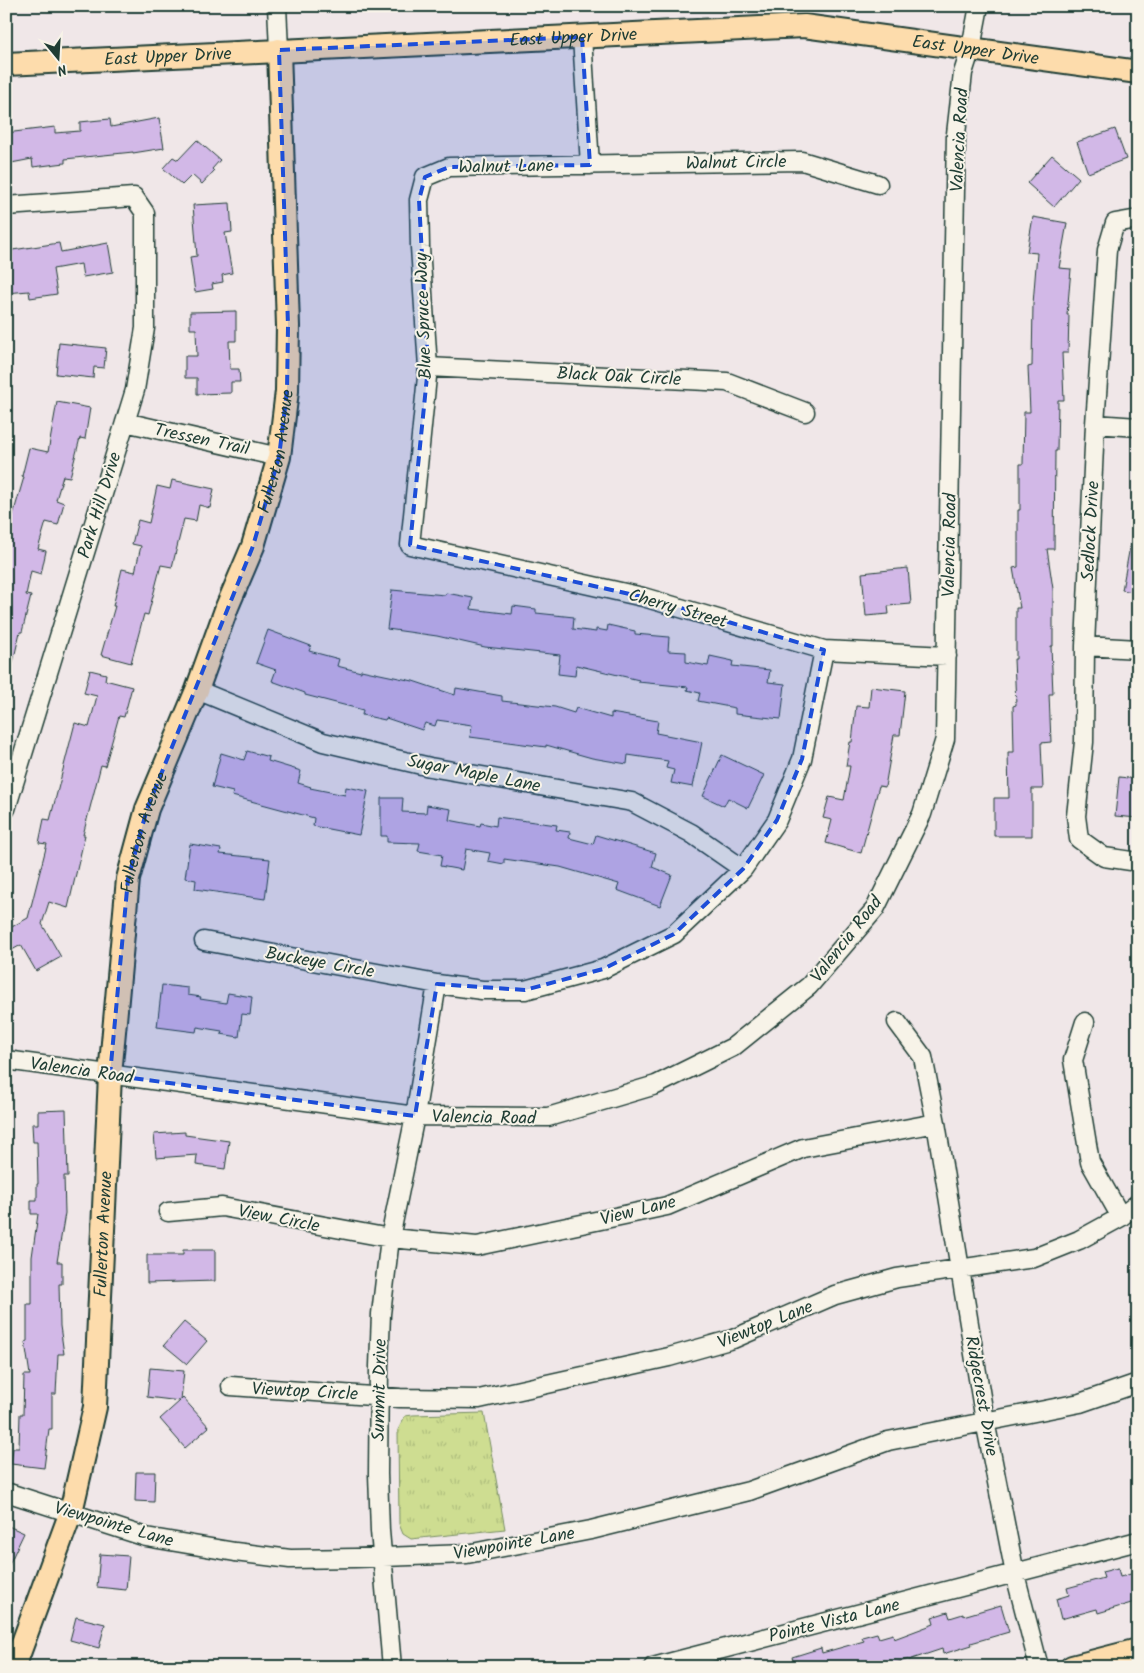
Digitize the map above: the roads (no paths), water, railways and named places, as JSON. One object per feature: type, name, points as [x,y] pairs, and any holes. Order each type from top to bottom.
[{"type":"main road","name":"East Upper Drive","points":[[6,64],[804,26],[1138,72]]},
{"type":"main road","name":"Fullerton Avenue","points":[[14,1667],[71,1512],[95,1407],[110,1075],[128,879],[147,809],[197,690],[227,607],[253,546],[278,457],[287,391],[288,326],[279,50]]},
{"type":"main road","points":[[1072,1667],[1138,1650]]},
{"type":"street","name":"Fullerton Avenue","points":[[278,6],[279,50]]},
{"type":"street","name":"Valencia Road","points":[[6,1060],[415,1116],[548,1117],[656,1085],[733,1047],[809,986],[875,908],[922,814],[945,739],[956,134],[963,73],[971,48],[979,6]]},
{"type":"street","points":[[582,36],[590,165]]},
{"type":"street","name":"Walnut Circle","points":[[590,165],[802,160],[878,184]]},
{"type":"street","name":"Walnut Lane","points":[[425,177],[449,167],[590,165]]},
{"type":"street","name":"Blue Spruce Way","points":[[410,545],[428,367],[419,200],[425,177]]},
{"type":"street","name":"Park Hill Drive","points":[[6,206],[134,197],[144,214],[145,328],[135,390],[6,809]]},
{"type":"street","name":"Sedlock Drive","points":[[1138,219],[1115,223],[1107,250],[1095,424],[1085,646],[1084,742],[1076,816],[1078,839],[1104,856],[1138,862]]},
{"type":"street","name":"Black Oak Circle","points":[[428,367],[727,382],[805,412]]},
{"type":"street","name":"Tressen Trail","points":[[125,422],[278,457]]},
{"type":"street","points":[[1095,424],[1138,427]]},
{"type":"street","name":"Cherry Street","points":[[410,545],[642,597],[824,650],[947,656]]},
{"type":"street","points":[[1085,646],[1138,649]]},
{"type":"street","name":"Buckeye Circle","points":[[204,941],[437,984],[482,990],[525,990],[603,970],[674,934],[743,869],[777,820],[802,759],[824,650]]},
{"type":"street","name":"Sugar Maple Lane","points":[[197,690],[323,742],[430,767],[632,802],[691,833],[743,869]]},
{"type":"street","name":"Summit Drive","points":[[392,1667],[382,1557],[378,1474],[381,1314],[390,1238],[415,1116],[437,984]]},
{"type":"street","name":"Ridgecrest Drive","points":[[897,1022],[923,1057],[936,1123],[985,1422],[1015,1574],[1039,1667]]},
{"type":"street","points":[[1084,1022],[1073,1060],[1090,1162],[1121,1217]]},
{"type":"street","name":"View Lane","points":[[390,1238],[477,1246],[667,1206],[803,1148],[936,1123]]},
{"type":"street","name":"Viewtop Lane","points":[[378,1395],[400,1398],[479,1399],[669,1357],[733,1339],[836,1295],[898,1278],[1034,1258],[1079,1240],[1121,1217],[1138,1202]]},
{"type":"street","name":"View Circle","points":[[168,1212],[222,1207],[390,1238]]},
{"type":"street","name":"Viewpointe Lane","points":[[6,1492],[146,1537],[235,1552],[290,1559],[467,1554],[591,1530],[749,1491],[888,1441],[1080,1403],[1138,1383]]},
{"type":"street","name":"Viewtop Circle","points":[[231,1386],[378,1395]]},
{"type":"street","name":"Pointe Vista Lane","points":[[653,1667],[1138,1541]]}]
